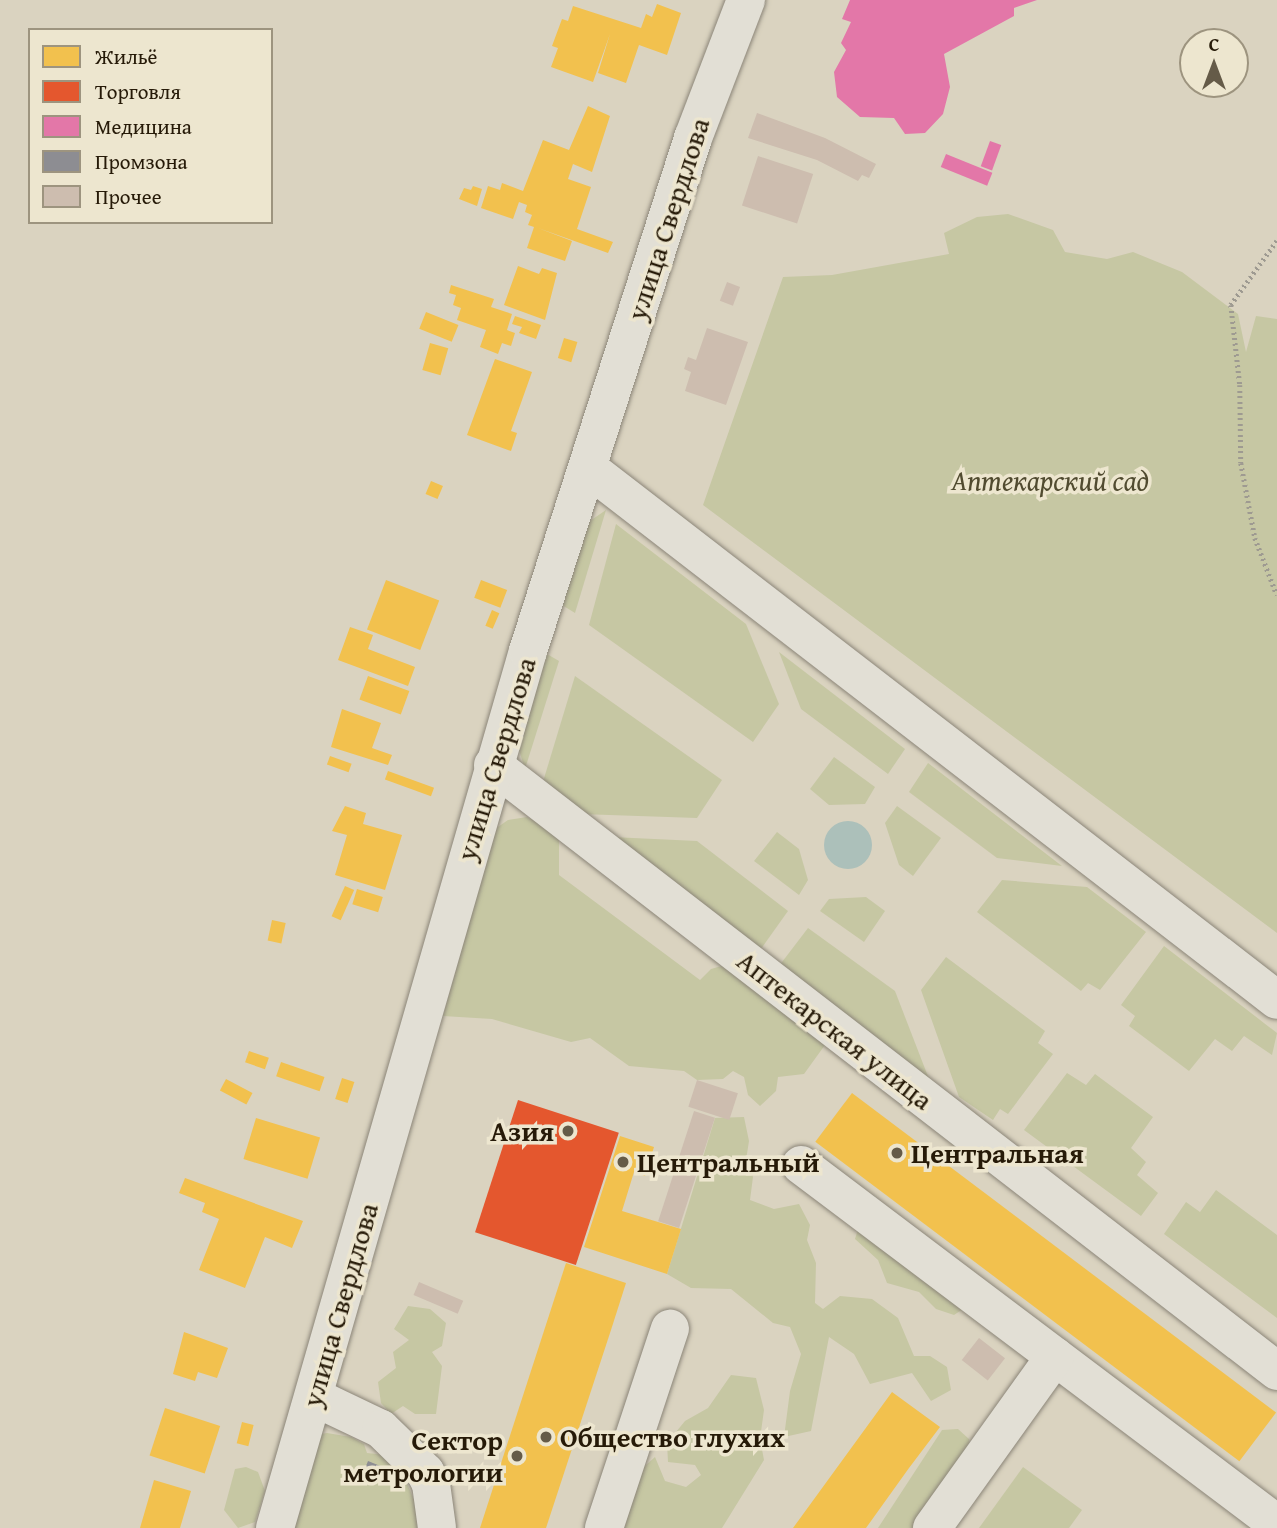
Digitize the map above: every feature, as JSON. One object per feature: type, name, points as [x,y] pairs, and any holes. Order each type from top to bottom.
[{"type":"street","name":"улица Свердлова","points":[[275,1528],[493,765],[693,138],[746,0]]},
{"type":"street","points":[[588,468],[1277,999]]},
{"type":"street","name":"Аптекарская улица","points":[[493,765],[1277,1371]]},
{"type":"street","points":[[801,1165],[1277,1524]]},
{"type":"street","points":[[604,1528],[670,1329]]},
{"type":"street","points":[[932,1528],[1055,1356]]},
{"type":"street","points":[[314,1397],[381,1429],[425,1472],[431,1484],[436,1528]]},
{"type":"path","points":[[1277,241],[1231,305],[1240,385],[1241,463],[1255,538],[1277,595]]},
{"type":"green space","name":"Аптекарский сад","points":[[1008,214],[1053,230],[1065,252],[1107,259],[1133,252],[1182,272],[1238,314],[1246,352],[1256,316],[1277,319],[1277,933],[703,505],[783,277],[832,275],[949,254],[944,233],[977,217]]},
{"type":"green space","points":[[606,510],[575,613],[562,605],[587,523]]},
{"type":"green space","points":[[616,524],[746,624],[779,704],[753,742],[589,625]]},
{"type":"green space","points":[[779,652],[905,749],[888,774],[801,709]]},
{"type":"green space","points":[[547,654],[559,661],[525,769],[518,747]]},
{"type":"green space","points":[[575,676],[722,780],[697,818],[580,814],[542,785]]},
{"type":"green space","points":[[834,757],[875,787],[865,804],[829,805],[810,789]]},
{"type":"green space","points":[[928,763],[1062,866],[997,858],[909,792]]},
{"type":"green space","points":[[897,806],[941,838],[913,876],[899,865],[885,823]]},
{"type":"green space","points":[[527,817],[559,834],[559,875],[700,980],[711,969],[725,965],[830,1038],[804,1074],[778,1077],[776,1091],[760,1106],[748,1095],[744,1077],[733,1071],[723,1079],[697,1080],[684,1071],[629,1066],[590,1038],[571,1042],[492,1019],[443,1016],[495,829],[508,820]]},
{"type":"green space","points":[[777,832],[799,849],[808,880],[799,895],[754,861]]},
{"type":"green space","points":[[612,837],[697,841],[788,911],[761,949]]},
{"type":"green space","points":[[1002,880],[1087,887],[1146,932],[1100,990],[1088,983],[1081,991],[977,912]]},
{"type":"green space","points":[[866,897],[885,911],[864,942],[820,911],[829,899]]},
{"type":"green space","points":[[808,928],[895,991],[929,1079],[779,966]]},
{"type":"green space","points":[[1164,946],[1277,1033],[1272,1055],[1244,1036],[1232,1051],[1215,1039],[1189,1071],[1129,1026],[1135,1016],[1121,1005]]},
{"type":"green space","points":[[946,957],[1045,1031],[1038,1043],[1053,1054],[1008,1114],[1000,1109],[993,1120],[959,1097],[921,990]]},
{"type":"green space","points":[[1067,1073],[1086,1085],[1095,1074],[1153,1117],[1131,1148],[1146,1162],[1137,1175],[1158,1193],[1141,1216],[1024,1130]]},
{"type":"green space","points":[[744,1117],[749,1141],[746,1160],[753,1177],[750,1200],[774,1209],[799,1204],[810,1225],[807,1240],[816,1263],[815,1303],[823,1309],[840,1296],[872,1299],[898,1318],[914,1356],[930,1356],[947,1367],[951,1390],[931,1401],[912,1373],[870,1384],[854,1354],[829,1337],[811,1431],[784,1437],[790,1391],[801,1354],[790,1327],[773,1323],[731,1289],[691,1288],[667,1274],[715,1118]]},
{"type":"green space","points":[[1216,1190],[1277,1235],[1277,1318],[1164,1234],[1186,1202],[1200,1212]]},
{"type":"green space","points":[[860,1223],[969,1305],[954,1315],[936,1309],[919,1292],[887,1283],[878,1260],[855,1239]]},
{"type":"green space","points":[[408,1306],[430,1309],[446,1323],[442,1346],[432,1352],[442,1366],[436,1414],[415,1414],[403,1406],[391,1414],[381,1403],[378,1382],[396,1368],[393,1352],[409,1340],[394,1329]]},
{"type":"green space","points":[[731,1375],[756,1378],[764,1410],[760,1439],[764,1460],[722,1528],[619,1528],[637,1473],[655,1457],[665,1481],[686,1487],[701,1475],[695,1465],[668,1462],[667,1443],[685,1421],[708,1408]]},
{"type":"green space","points":[[958,1429],[969,1439],[973,1460],[912,1528],[878,1528],[942,1430]]},
{"type":"green space","points":[[327,1433],[351,1437],[364,1444],[367,1453],[385,1455],[400,1468],[416,1504],[417,1528],[292,1528],[316,1435]]},
{"type":"green space","points":[[246,1467],[258,1472],[265,1491],[255,1522],[238,1528],[224,1510],[235,1469]]},
{"type":"green space","points":[[1023,1467],[1082,1510],[1069,1528],[979,1528]]},
{"type":"water","points":[[848,821],[865,828],[872,845],[865,862],[848,869],[831,862],[824,845],[831,828]]},
{"type":"building: Жильё","points":[[657,4],[681,13],[667,55],[639,45],[626,83],[598,73],[610,34],[593,82],[551,67],[558,48],[552,46],[562,19],[568,21],[573,6],[641,28],[646,14],[652,17]]},
{"type":"building: Жильё","points":[[588,106],[610,116],[592,172],[573,164],[568,179],[591,187],[577,229],[613,242],[608,253],[538,228],[572,241],[565,261],[527,248],[534,227],[528,225],[532,215],[525,212],[527,205],[519,202],[513,219],[481,208],[488,186],[500,190],[502,183],[523,191],[543,140],[569,150]]},
{"type":"building: Жильё","points":[[473,186],[482,189],[477,206],[459,199],[464,188],[471,190]]},
{"type":"building: Жильё","points":[[518,266],[539,274],[542,268],[557,273],[545,320],[504,305]]},
{"type":"building: Жильё","points":[[451,285],[494,299],[491,307],[512,314],[507,330],[515,333],[511,346],[502,343],[498,354],[480,347],[486,330],[457,320],[461,308],[453,305],[456,295],[449,293]]},
{"type":"building: Жильё","points":[[426,312],[458,325],[452,342],[419,329]]},
{"type":"building: Жильё","points":[[515,316],[541,325],[536,339],[519,333],[522,327],[512,324]]},
{"type":"building: Жильё","points":[[564,338],[577,342],[571,362],[558,358]]},
{"type":"building: Жильё","points":[[430,343],[448,348],[441,375],[422,370]]},
{"type":"building: Жильё","points":[[495,359],[532,372],[511,431],[517,433],[511,451],[467,435]]},
{"type":"building: Жильё","points":[[431,481],[443,486],[437,499],[426,494]]},
{"type":"building: Жильё","points":[[386,580],[439,600],[420,650],[367,629]]},
{"type":"building: Жильё","points":[[481,580],[507,590],[500,608],[474,598]]},
{"type":"building: Жильё","points":[[492,610],[499,613],[493,629],[485,626]]},
{"type":"building: Жильё","points":[[350,627],[373,635],[368,649],[415,667],[408,686],[338,660]]},
{"type":"building: Жильё","points":[[368,676],[409,691],[401,715],[359,699]]},
{"type":"building: Жильё","points":[[342,709],[381,723],[372,748],[392,755],[388,765],[331,747]]},
{"type":"building: Жильё","points":[[330,756],[352,764],[349,772],[327,764]]},
{"type":"building: Жильё","points":[[388,771],[434,788],[431,796],[385,779]]},
{"type":"building: Жильё","points":[[345,806],[366,813],[363,824],[402,835],[385,890],[335,875],[347,835],[332,831]]},
{"type":"building: Жильё","points":[[345,886],[354,890],[341,920],[332,916]]},
{"type":"building: Жильё","points":[[357,889],[383,897],[378,912],[352,904]]},
{"type":"building: Жильё","points":[[272,920],[286,923],[281,943],[268,941]]},
{"type":"building: Жильё","points":[[249,1051],[269,1058],[265,1069],[245,1062]]},
{"type":"building: Жильё","points":[[281,1062],[324,1077],[320,1091],[276,1076]]},
{"type":"building: Жильё","points":[[342,1078],[354,1082],[348,1103],[335,1099]]},
{"type":"building: Жильё","points":[[226,1079],[252,1093],[246,1105],[220,1090]]},
{"type":"building: Жильё","points":[[852,1093],[1276,1413],[1239,1461],[815,1142]]},
{"type":"building: Жильё","points":[[256,1118],[320,1138],[308,1179],[243,1159]]},
{"type":"building: Жильё","points":[[620,1136],[654,1147],[645,1176],[634,1172],[622,1211],[681,1229],[667,1274],[584,1247]]},
{"type":"building: Жильё","points":[[185,1178],[303,1221],[292,1248],[265,1237],[245,1288],[199,1270],[219,1219],[202,1212],[205,1203],[179,1193]]},
{"type":"building: Жильё","points":[[566,1263],[626,1283],[611,1330],[546,1528],[480,1528]]},
{"type":"building: Жильё","points":[[184,1332],[228,1348],[217,1378],[198,1372],[195,1381],[173,1374]]},
{"type":"building: Жильё","points":[[892,1392],[940,1427],[866,1528],[793,1528]]},
{"type":"building: Жильё","points":[[165,1408],[220,1426],[205,1473],[150,1456]]},
{"type":"building: Жильё","points":[[242,1422],[254,1425],[248,1446],[237,1443]]},
{"type":"building: Жильё","points":[[154,1480],[191,1491],[180,1528],[140,1528]]},
{"type":"building: Торговля","points":[[518,1100],[619,1133],[576,1265],[475,1232]]},
{"type":"building: Медицина","points":[[850,0],[1037,0],[1014,8],[1014,16],[944,54],[950,87],[943,114],[925,133],[905,134],[894,118],[860,117],[837,97],[834,72],[846,50],[841,43],[851,22],[842,19]]},
{"type":"building: Медицина","points":[[990,141],[1001,145],[992,170],[981,166]]},
{"type":"building: Медицина","points":[[946,154],[992,173],[987,186],[941,167]]},
{"type":"building: Промзона","points":[[368,1461],[390,1470],[385,1482],[363,1473]]},
{"type":"building: Прочее","points":[[757,113],[825,138],[876,164],[869,178],[862,175],[858,181],[817,160],[748,138]]},
{"type":"building: Прочее","points":[[758,156],[813,174],[797,223],[742,205]]},
{"type":"building: Прочее","points":[[727,282],[740,287],[733,306],[720,301]]},
{"type":"building: Прочее","points":[[707,328],[748,342],[726,405],[685,391],[691,372],[684,369],[688,357],[696,360]]},
{"type":"building: Прочее","points":[[697,1080],[738,1093],[729,1120],[688,1107]]},
{"type":"building: Прочее","points":[[694,1111],[715,1118],[679,1228],[658,1221]]},
{"type":"building: Прочее","points":[[419,1282],[463,1301],[458,1314],[414,1295]]},
{"type":"building: Прочее","points":[[979,1338],[1005,1358],[988,1380],[962,1360]]},
{"type":"place","name":"Азия","points":[[568,1131]]},
{"type":"place","name":"Центральная","points":[[897,1153]]},
{"type":"place","name":"Центральный","points":[[623,1162]]},
{"type":"place","name":"Общество глухих","points":[[546,1437]]},
{"type":"place","name":"Сектор метрологии","points":[[517,1456]]}]
